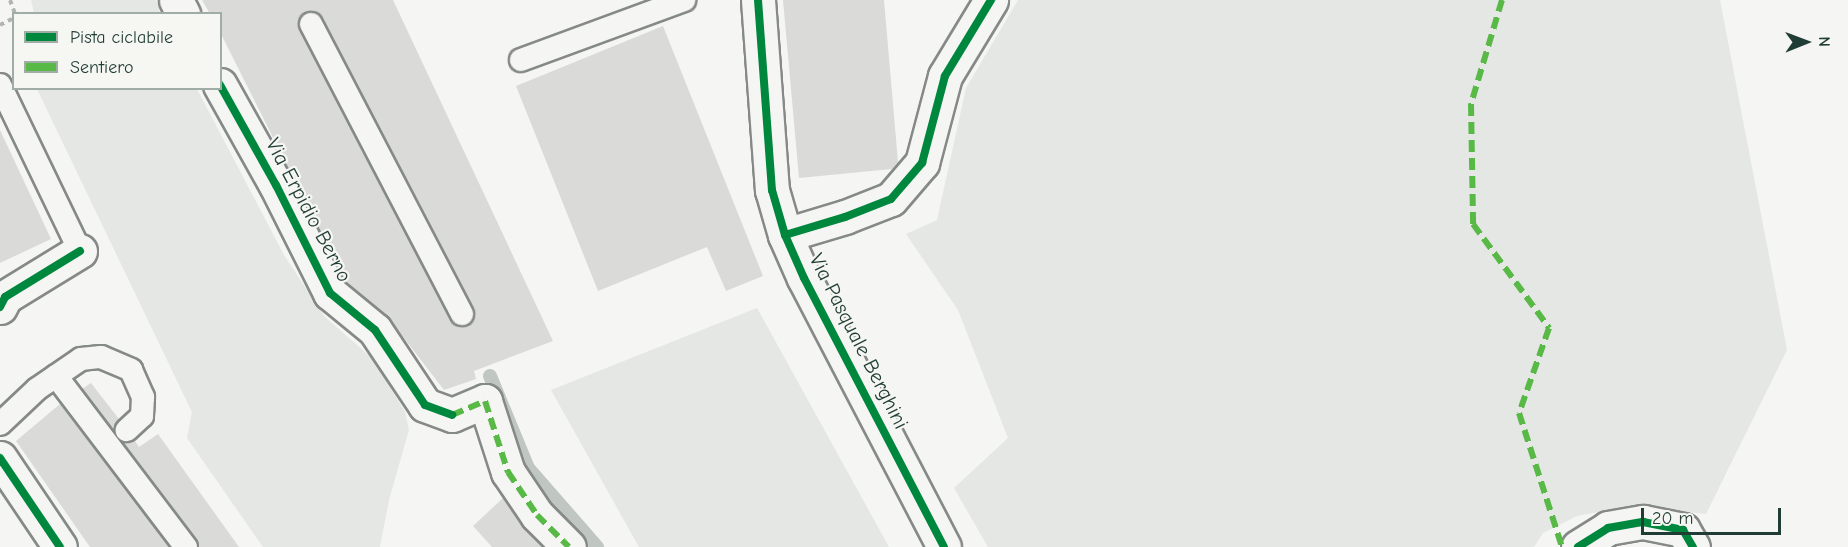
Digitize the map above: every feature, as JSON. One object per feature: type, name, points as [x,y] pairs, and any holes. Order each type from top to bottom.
[{"type":"street","name":"Via Pasquale Berghini","points":[[758,0],[772,190],[785,235],[804,278],[944,547]]},
{"type":"street","points":[[785,235],[845,217],[891,199],[899,190],[922,163],[945,76],[992,0]]},
{"type":"street","name":"Via Erpidio Berno","points":[[222,89],[276,185],[330,293],[375,330],[425,405],[452,415],[485,401],[508,472],[537,515],[569,547]]},
{"type":"street","points":[[0,307],[5,297],[80,251]]},
{"type":"street","points":[[0,458],[60,547]]},
{"type":"street","points":[[1578,547],[1608,528],[1643,522],[1684,541]]},
{"type":"lane","points":[[521,60],[684,0]]},
{"type":"lane","points":[[311,24],[462,314]]},
{"type":"lane","points":[[0,85],[80,251]]},
{"type":"lane","points":[[0,424],[37,389],[81,359],[101,357],[131,370],[143,397],[142,416],[127,430]]},
{"type":"lane","points":[[56,376],[186,547]]},
{"type":"shaded area","points":[[31,0],[156,0],[160,12],[34,12]]},
{"type":"shaded area","points":[[1018,0],[1720,0],[1787,350],[1706,514],[1669,510],[1609,510],[1577,516],[1543,533],[1534,547],[988,547],[954,488],[1008,438],[958,310],[906,234],[937,220],[966,88]]},
{"type":"shaded area","points":[[37,90],[198,90],[284,255],[325,317],[373,359],[405,412],[409,430],[389,500],[380,547],[263,547],[187,438],[192,412]]},
{"type":"shaded area","points":[[757,308],[889,547],[639,547],[551,390]]},
{"type":"building","points":[[202,0],[393,0],[553,341],[474,371],[476,379],[444,390],[387,316],[345,281],[222,36],[222,12],[209,12]],"holes":[[[312,11],[323,18],[474,308],[474,321],[468,326],[455,326],[450,320],[299,30],[300,16]]]},
{"type":"building","points":[[783,0],[884,0],[898,162],[892,169],[799,178]]},
{"type":"building","points":[[663,26],[763,276],[726,291],[707,247],[598,291],[516,86]]},
{"type":"building","points":[[0,130],[51,239],[0,263]]},
{"type":"building","points":[[91,383],[119,419],[114,430],[82,389]]},
{"type":"building","points":[[60,404],[169,547],[90,547],[16,441]]},
{"type":"building","points":[[158,434],[239,547],[199,547],[197,539],[124,443],[135,441],[139,447]]},
{"type":"building","points":[[503,498],[522,526],[542,547],[492,547],[473,526]]},
{"type":"waterway","points":[[490,376],[528,468],[597,547]]},
{"type":"marked path","points":[[1502,0],[1471,104],[1473,224],[1549,328],[1519,413],[1562,547]]},
{"type":"marked path","points":[[452,415],[485,401],[508,472],[537,515],[569,547]]},
{"type":"cycle path","points":[[758,0],[772,190],[785,235],[804,278],[944,547]]},
{"type":"cycle path","points":[[785,235],[845,217],[891,199],[922,163],[945,76],[991,0]]},
{"type":"cycle path","points":[[222,89],[276,185],[330,293],[375,330],[425,405],[452,415]]},
{"type":"cycle path","points":[[0,307],[5,297],[80,251]]},
{"type":"cycle path","points":[[0,458],[60,547]]},
{"type":"cycle path","points":[[1578,547],[1608,528],[1643,522],[1683,530],[1693,547]]}]
